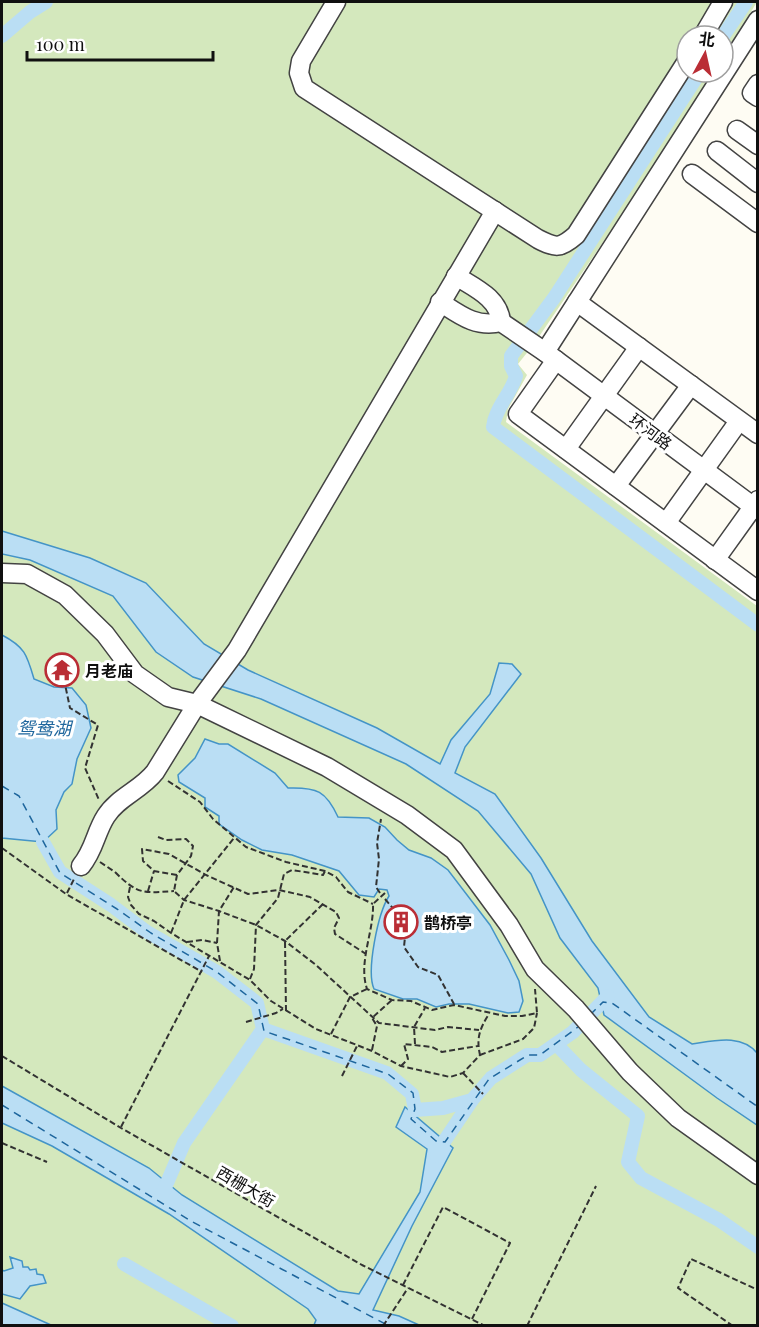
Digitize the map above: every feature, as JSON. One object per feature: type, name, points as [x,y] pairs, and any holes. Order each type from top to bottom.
[{"type":"street","points":[[336,2],[301,61],[299,73],[304,88],[553,246],[565,244],[576,235],[675,80]]},
{"type":"street","points":[[710,24],[723,2]]},
{"type":"street","points":[[758,20],[545,352],[518,414],[758,591]]},
{"type":"street","points":[[758,84],[752,93],[758,97]]},
{"type":"street","points":[[737,130],[758,145]]},
{"type":"street","points":[[717,151],[758,183]]},
{"type":"street","points":[[692,174],[758,223]]},
{"type":"street","points":[[86,860],[106,816],[124,798],[147,783],[197,704],[237,650],[495,211]]},
{"type":"street","points":[[440,302],[468,321],[490,325],[501,322],[500,310],[492,300],[456,276]]},
{"type":"street","points":[[577,302],[758,434]]},
{"type":"street","name":"环河路","points":[[501,322],[756,506]]},
{"type":"street","points":[[566,449],[639,347]]},
{"type":"street","points":[[616,486],[691,385]]},
{"type":"street","points":[[666,524],[739,421]]},
{"type":"street","points":[[715,560],[756,506]]},
{"type":"street","points":[[2,573],[27,574],[65,595],[105,634],[135,674],[168,696],[197,704],[327,767],[407,815],[454,850],[509,925],[535,969],[576,1009],[630,1072],[678,1118],[758,1175]]},
{"type":"path","points":[[62,670],[70,708],[98,725],[85,768],[106,816]]},
{"type":"path","points":[[155,772],[200,802],[213,819],[246,847],[274,858],[325,871],[336,877],[348,892],[373,904]]},
{"type":"path","points":[[380,892],[376,887],[379,859],[376,843],[381,819]]},
{"type":"path","points":[[158,837],[166,840],[186,839],[193,846],[191,856],[177,875],[174,891]]},
{"type":"path","points":[[171,933],[184,900],[234,837]]},
{"type":"path","points":[[2,848],[66,894],[202,972]]},
{"type":"path","points":[[177,875],[154,871],[142,861],[142,849],[169,854],[206,875],[248,894],[279,890],[310,897],[324,903],[336,912],[339,918],[334,928],[335,934],[366,954]]},
{"type":"path","points":[[86,860],[116,873],[130,887],[148,892],[174,891],[184,900],[256,925],[285,941],[316,965],[380,1023],[435,1030],[448,1028],[479,1030]]},
{"type":"path","points":[[250,980],[254,969],[256,925],[278,898],[284,874],[292,870],[323,875],[325,871]]},
{"type":"path","points":[[148,892],[154,871]]},
{"type":"path","points":[[130,887],[128,897],[131,905],[139,914],[250,980],[286,1012],[401,1066],[450,1077],[463,1073],[480,1055],[523,1039],[534,1028],[537,1013],[535,969]]},
{"type":"path","points":[[220,962],[217,943],[219,911],[234,887]]},
{"type":"path","points":[[373,904],[385,893]]},
{"type":"path","points":[[385,899],[397,913]]},
{"type":"path","points":[[286,1012],[285,941],[324,903]]},
{"type":"path","points":[[366,989],[363,977],[374,918],[373,904]]},
{"type":"path","points":[[403,931],[404,947],[418,967],[438,975],[454,1004]]},
{"type":"path","points":[[187,942],[202,940],[217,943]]},
{"type":"path","points":[[121,1128],[209,957]]},
{"type":"path","points":[[331,1035],[350,997],[366,989],[392,1000],[411,1001],[432,1010],[454,1005],[489,1014],[522,1016],[537,1013]]},
{"type":"path","points":[[372,1018],[392,1000]]},
{"type":"path","points":[[415,1044],[414,1027],[425,1008]]},
{"type":"path","points":[[246,1022],[283,1009]]},
{"type":"path","points":[[480,1055],[479,1030],[489,1014]]},
{"type":"path","points":[[372,1018],[377,1026],[372,1052]]},
{"type":"path","points":[[401,1066],[408,1059],[404,1044],[432,1047],[442,1052],[478,1046]]},
{"type":"path","points":[[342,1076],[357,1046]]},
{"type":"path","name":"西栅大街","points":[[2,1056],[195,1171],[362,1265],[485,1326]]},
{"type":"path","points":[[463,1073],[483,1095]]},
{"type":"path","points":[[2,1143],[47,1162]]},
{"type":"path","points":[[527,1326],[596,1186]]},
{"type":"path","points":[[403,1286],[443,1207],[510,1243],[472,1319]]},
{"type":"path","points":[[733,1326],[678,1288],[691,1259],[758,1290]]},
{"type":"path","points":[[382,1326],[408,1288]]},
{"type":"green space","points":[[2,2],[757,2],[735,38],[735,24],[675,24],[675,84],[706,84],[614,226],[518,364],[527,375],[508,409],[506,422],[757,606],[757,1325],[2,1326]]},
{"type":"water","points":[[2,531],[90,558],[146,583],[204,644],[248,670],[377,728],[440,764],[451,740],[490,694],[499,663],[512,664],[521,674],[465,747],[455,773],[495,794],[541,858],[592,941],[649,1017],[692,1044],[718,1040],[736,1041],[751,1047],[758,1054],[757,1125],[604,1015],[598,988],[560,938],[531,874],[478,811],[406,764],[261,699],[193,677],[156,652],[113,596],[30,560],[2,554]]},
{"type":"water","name":"鸳鸯湖","points":[[2,635],[24,652],[34,679],[54,687],[72,688],[86,705],[91,728],[77,759],[72,784],[64,792],[56,810],[57,829],[43,842],[2,838]]},
{"type":"water","points":[[205,739],[219,744],[228,744],[275,773],[288,788],[306,788],[319,792],[329,801],[338,817],[369,818],[385,827],[409,850],[431,858],[448,870],[490,925],[509,960],[519,981],[523,1001],[519,1012],[508,1013],[469,1004],[449,1004],[436,1007],[417,999],[403,999],[374,989],[372,956],[381,915],[389,896],[387,890],[379,889],[374,897],[359,895],[339,871],[292,855],[262,850],[242,840],[219,824],[219,816],[205,807],[205,798],[179,782],[178,775],[195,758]],"holes":[[[398,910],[406,913],[410,922],[407,931],[399,934],[393,930],[390,921],[392,915]]]},
{"type":"water","points":[[2,1086],[149,1168],[182,1195],[338,1291],[359,1294],[420,1192],[427,1149],[396,1127],[405,1107],[453,1148],[412,1226],[373,1310],[399,1316],[419,1325],[314,1325],[316,1320],[308,1309],[169,1214],[52,1146],[2,1123]]},
{"type":"water","points":[[10,1257],[22,1261],[23,1267],[28,1267],[30,1270],[36,1269],[37,1274],[43,1275],[46,1283],[30,1286],[20,1299],[2,1294],[2,1270],[13,1268]]},
{"type":"water","points":[[2,1303],[51,1325],[2,1325]]},
{"type":"waterway","points":[[2,36],[30,12],[46,2]]},
{"type":"waterway","points":[[731,24],[746,2]]},
{"type":"waterway","points":[[692,84],[554,298],[511,356],[511,366],[516,376],[494,420],[493,427],[758,625]]},
{"type":"waterway","points":[[43,842],[60,872],[147,932],[217,972],[257,1003],[263,1029],[184,1143],[161,1197]]},
{"type":"waterway","points":[[263,1029],[387,1073],[412,1094],[415,1110],[443,1108],[472,1100],[491,1078],[527,1055],[540,1055],[573,1032],[608,996]]},
{"type":"waterway","points":[[556,1044],[581,1070],[638,1116],[628,1162],[641,1178],[719,1220],[758,1247]]},
{"type":"waterway","points":[[437,1156],[439,1149],[472,1100]]},
{"type":"waterway","points":[[124,1264],[232,1326]]},
{"type":"ferry route","points":[[2,786],[19,796],[60,873],[151,933],[217,972],[258,1004],[264,1031],[388,1074],[413,1093],[415,1109],[411,1119],[436,1141],[445,1142],[489,1079],[528,1055],[540,1055],[578,1027]]},
{"type":"ferry route","points":[[590,1015],[603,1002],[612,1003],[758,1107]]},
{"type":"ferry route","points":[[2,1105],[191,1221],[389,1326]]},
{"type":"place","name":"月老庙","points":[[62,670]]},
{"type":"place","name":"鹊桥亭","points":[[401,922]]}]
